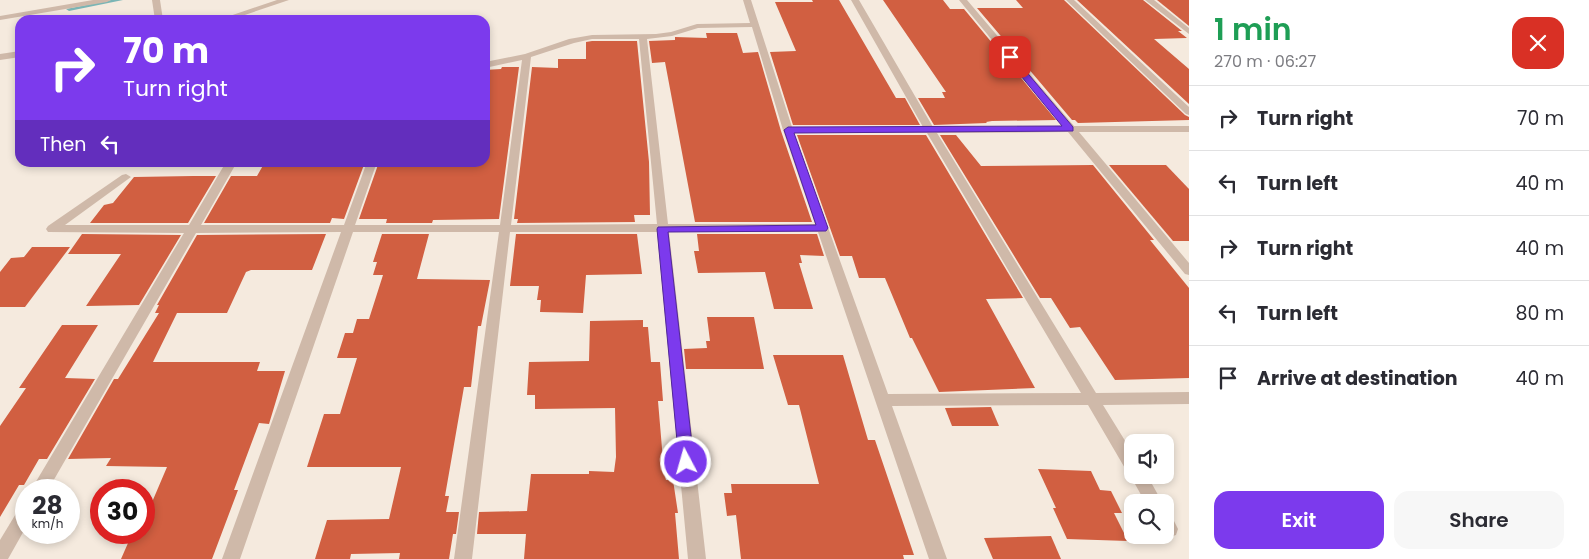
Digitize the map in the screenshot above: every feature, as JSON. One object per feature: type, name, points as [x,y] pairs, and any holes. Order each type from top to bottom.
[{"type":"street","points":[[18,15],[107,0]]},
{"type":"street","points":[[156,0],[158,15]]},
{"type":"street","points":[[238,15],[285,0]]},
{"type":"street","points":[[747,0],[788,130],[938,559]]},
{"type":"street","points":[[855,0],[930,130],[1094,398],[1124,451]]},
{"type":"street","points":[[963,0],[1189,271]]},
{"type":"street","points":[[1070,0],[1189,112]]},
{"type":"street","points":[[1150,0],[1189,32]]},
{"type":"street","points":[[0,18],[15,15]]},
{"type":"street","points":[[490,64],[527,56],[581,38],[672,34],[697,26],[754,25]]},
{"type":"street","points":[[643,36],[697,559]]},
{"type":"street","points":[[0,57],[15,55]]},
{"type":"street","points":[[463,559],[507,228],[527,56]]},
{"type":"street","points":[[788,130],[1189,129]]},
{"type":"street","points":[[46,479],[229,167]]},
{"type":"street","points":[[231,559],[370,167]]},
{"type":"street","points":[[126,177],[52,229],[822,228]]},
{"type":"street","points":[[883,400],[1189,398]]},
{"type":"street","points":[[0,556],[15,531]]},
{"type":"building","points":[[812,0],[839,0],[896,98],[905,98],[920,125],[793,125],[770,52],[796,51],[775,2],[813,2]]},
{"type":"building","points":[[883,0],[943,0],[950,9],[964,9],[1056,120],[992,121],[987,123],[934,125],[918,98],[945,98],[942,92],[946,92]]},
{"type":"building","points":[[1016,0],[1064,0],[1189,117],[1189,120],[1078,123],[1072,120],[977,8],[1023,8]]},
{"type":"building","points":[[1077,0],[1143,0],[1182,31],[1178,31],[1187,38],[1154,39],[1189,69],[1189,104]]},
{"type":"building","points":[[1157,0],[1189,0],[1189,26]]},
{"type":"building","points":[[706,33],[737,33],[743,53],[758,52],[781,131],[812,222],[695,222],[665,62],[652,63],[649,41],[675,40],[675,37],[707,38]]},
{"type":"building","points":[[637,41],[649,162],[650,215],[634,215],[635,222],[517,223],[518,219],[514,219],[532,67],[558,68],[558,59],[586,59],[586,42]]},
{"type":"building","points":[[502,67],[519,67],[499,219],[433,220],[432,223],[386,223],[387,219],[359,219],[377,167],[490,167],[490,70],[501,69]]},
{"type":"building","points":[[797,135],[926,135],[1023,298],[986,299],[1035,388],[939,392],[912,338],[910,338],[885,278],[859,278],[852,256],[840,256]]},
{"type":"building","points":[[940,135],[956,135],[981,166],[1093,165],[1154,240],[1150,240],[1189,288],[1189,378],[1115,380],[1080,327],[1070,328],[1051,298],[1040,298]]},
{"type":"building","points":[[1109,165],[1166,165],[1189,189],[1189,241],[1173,241]]},
{"type":"building","points":[[262,167],[363,167],[344,219],[332,218],[330,223],[204,223],[231,176],[257,176]]},
{"type":"building","points":[[216,176],[188,223],[90,223],[104,205],[113,203],[134,177]]},
{"type":"building","points":[[82,234],[181,235],[139,305],[86,306],[121,254],[68,254]]},
{"type":"building","points":[[326,234],[312,270],[251,270],[246,272],[227,313],[177,313],[153,362],[260,362],[257,371],[285,371],[269,424],[259,423],[234,490],[238,490],[212,559],[121,559],[128,544],[155,544],[155,495],[167,467],[106,466],[111,458],[68,459],[114,379],[118,379],[159,313],[155,313],[159,305],[157,305],[197,235]]},
{"type":"building","points":[[382,234],[429,234],[417,279],[490,280],[481,326],[478,326],[471,387],[464,387],[445,496],[449,496],[446,512],[459,512],[456,534],[453,534],[449,559],[399,559],[400,553],[351,554],[350,559],[315,559],[327,520],[389,519],[401,467],[307,467],[324,414],[340,414],[357,358],[337,358],[345,333],[353,333],[357,319],[369,319],[383,275],[373,275],[377,262],[373,262]]},
{"type":"building","points":[[516,234],[637,234],[642,274],[586,275],[583,313],[540,312],[541,300],[537,300],[539,286],[510,286]]},
{"type":"building","points":[[697,234],[817,234],[824,256],[800,255],[802,263],[799,263],[813,309],[774,309],[765,272],[698,273],[694,251],[699,251]]},
{"type":"building","points":[[32,247],[70,247],[25,307],[0,307],[0,272],[11,258],[24,257]]},
{"type":"building","points":[[707,317],[754,317],[764,369],[686,369],[684,349],[707,348],[706,341],[710,341]]},
{"type":"building","points":[[643,320],[643,327],[648,327],[651,362],[660,362],[663,401],[658,401],[664,472],[666,480],[673,480],[678,513],[675,513],[679,559],[524,559],[526,534],[477,534],[479,512],[527,511],[531,474],[589,474],[589,471],[614,472],[616,457],[615,408],[535,409],[535,395],[527,395],[529,362],[589,361],[590,321]]},
{"type":"building","points":[[62,325],[98,325],[65,378],[95,379],[47,459],[39,459],[27,479],[15,479],[15,492],[0,517],[0,426],[26,388],[19,388]]},
{"type":"building","points":[[773,355],[843,355],[868,440],[875,440],[914,555],[903,555],[904,559],[741,559],[736,515],[727,516],[724,493],[732,493],[731,484],[819,484],[799,405],[788,405]]},
{"type":"building","points":[[991,407],[999,426],[952,426],[945,408]]},
{"type":"building","points":[[1038,469],[1091,471],[1100,490],[1111,491],[1122,513],[1114,513],[1124,533],[1124,541],[1067,539],[1053,508],[1056,508]]},
{"type":"building","points":[[1051,536],[1061,559],[993,559],[984,538]]},
{"type":"waterway","points":[[69,9],[120,0]]},
{"type":"route","points":[[686,462],[662,229],[822,228],[788,130],[1069,129],[1010,57]]}]
